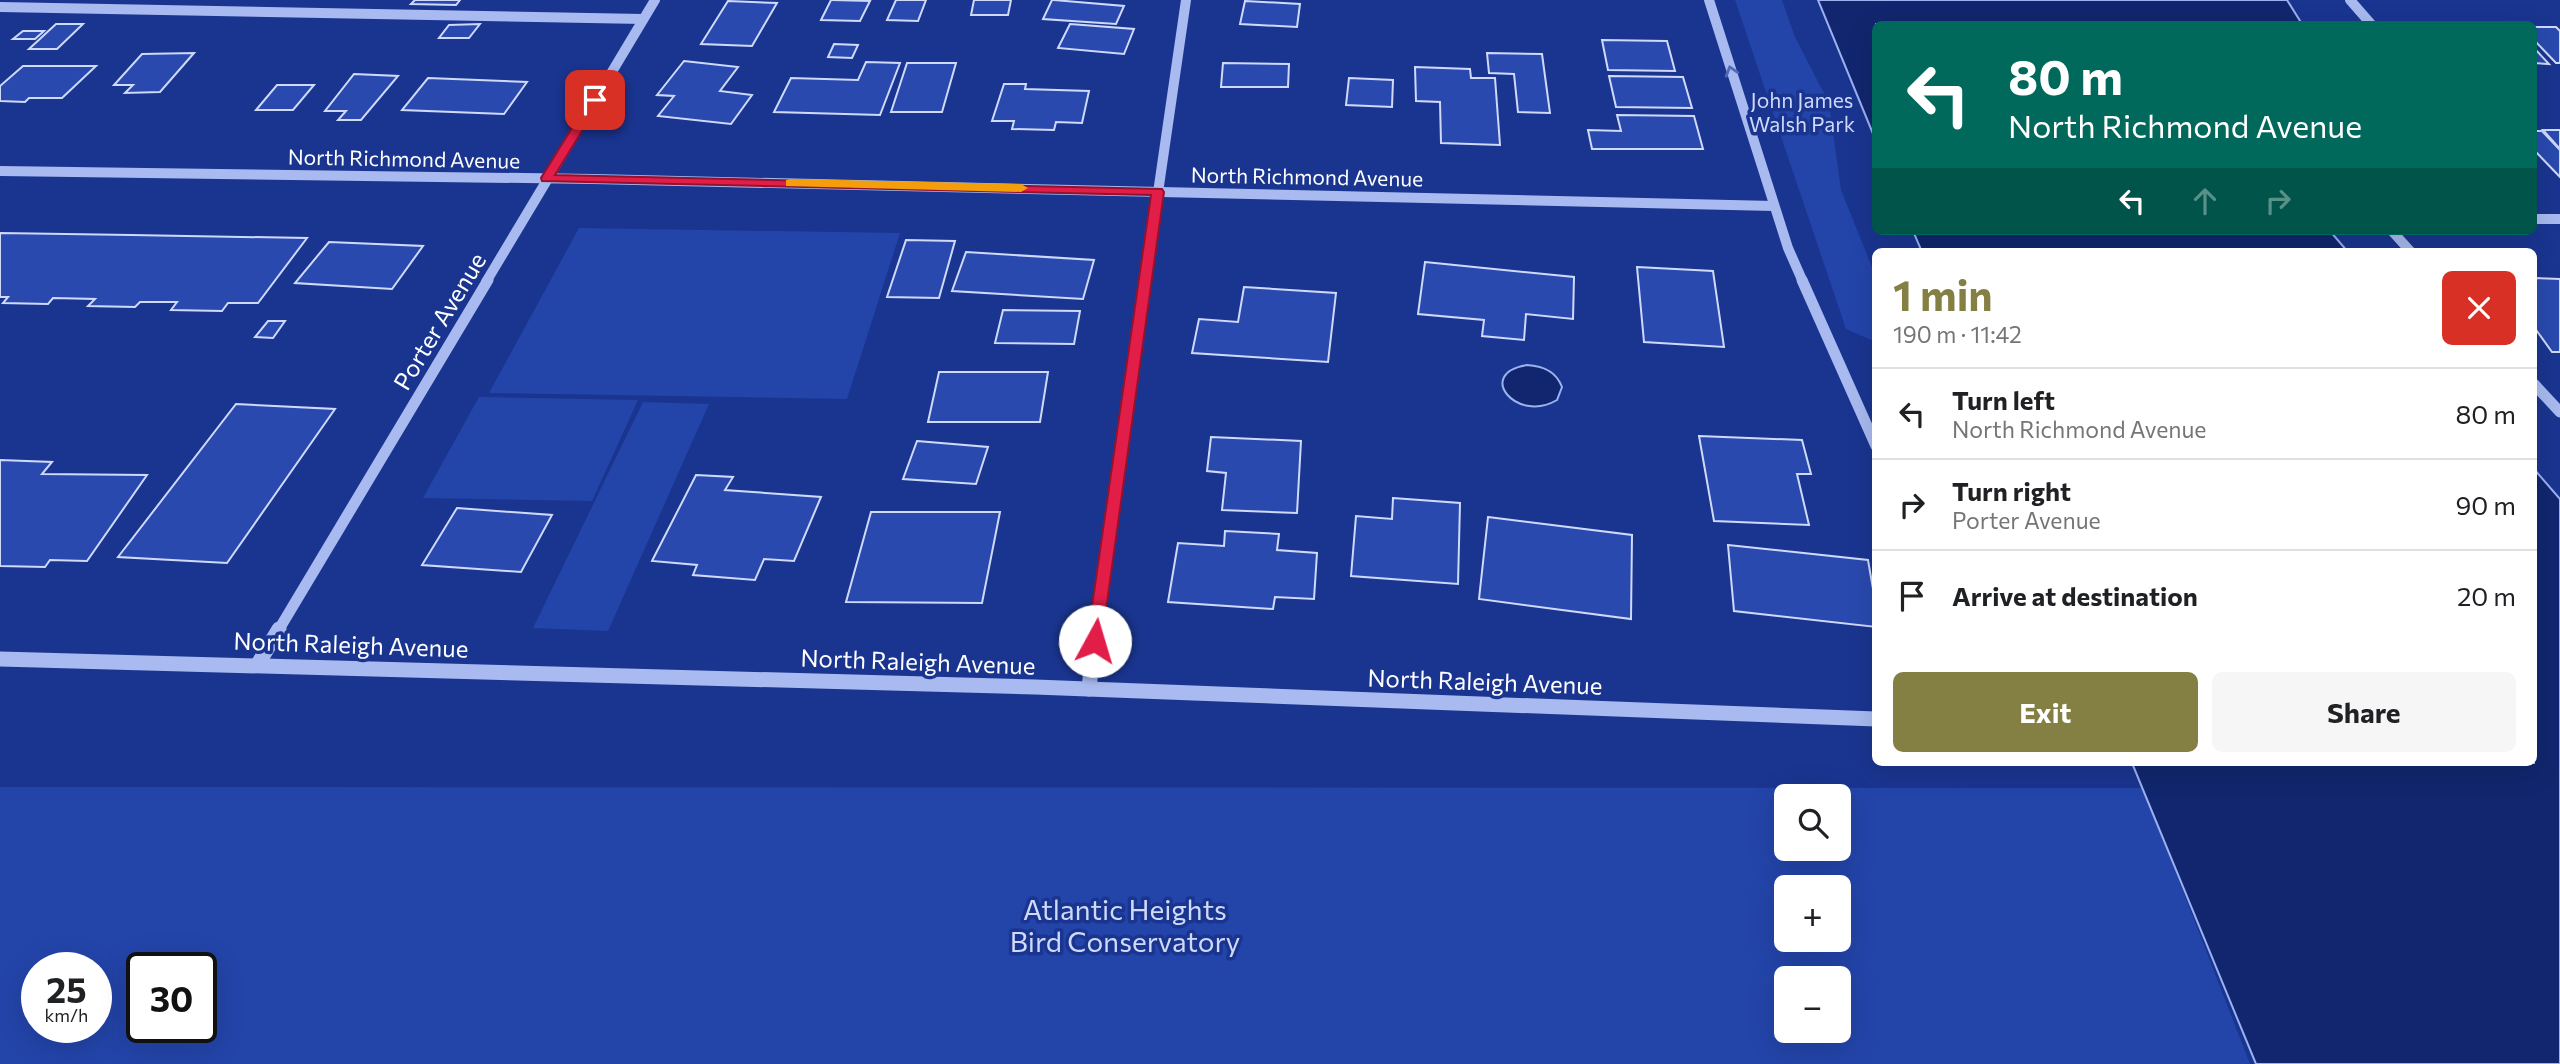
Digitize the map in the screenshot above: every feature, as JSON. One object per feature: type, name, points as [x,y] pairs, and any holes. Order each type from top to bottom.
[{"type":"street","name":"Porter Avenue","points":[[258,664],[655,0]]},
{"type":"street","points":[[1089,689],[1186,0]]},
{"type":"street","points":[[1709,0],[1793,259],[1872,437]]},
{"type":"street","points":[[2350,0],[2368,21]]},
{"type":"street","points":[[0,7],[643,19]]},
{"type":"street","name":"North Richmond Avenue","points":[[0,171],[547,178],[1774,206]]},
{"type":"street","points":[[2537,219],[2560,219]]},
{"type":"street","points":[[2396,235],[2407,248]]},
{"type":"street","points":[[2537,387],[2558,407]]},
{"type":"street","name":"North Raleigh Avenue","points":[[0,659],[258,664],[1089,689],[1872,719]]},
{"type":"green space","name":"John James Walsh Park","points":[[1735,0],[1782,0],[1795,37],[1829,103],[1841,190],[1872,267],[1872,340],[1846,329]]},
{"type":"green space","points":[[579,228],[900,233],[847,399],[489,393]]},
{"type":"green space","points":[[479,397],[638,400],[592,501],[423,498]]},
{"type":"green space","points":[[643,402],[709,404],[608,631],[533,628]]},
{"type":"green space","name":"Atlantic Heights Bird Conservatory","points":[[0,787],[1774,788],[1774,861],[1851,861],[1851,788],[2143,788],[2250,1064],[0,1064]]},
{"type":"shaded area","points":[[1818,0],[2287,0],[2300,21],[1872,21],[1872,131]]},
{"type":"shaded area","points":[[1915,235],[2333,235],[2345,248],[1920,248]]},
{"type":"shaded area","points":[[1527,365],[1544,368],[1553,373],[1562,387],[1557,400],[1542,406],[1528,406],[1516,402],[1507,394],[1503,386],[1504,377],[1512,370]]},
{"type":"shaded area","points":[[2537,472],[2560,499],[2560,1064],[2256,1064],[2133,766],[2537,766]]},
{"type":"building","points":[[415,0],[460,0],[456,5],[411,4]]},
{"type":"building","points":[[831,0],[870,1],[860,21],[821,20]]},
{"type":"building","points":[[896,0],[926,0],[918,21],[887,20]]},
{"type":"building","points":[[974,0],[1011,0],[1008,15],[971,15]]},
{"type":"building","points":[[1052,0],[1124,6],[1116,24],[1043,19]]},
{"type":"building","points":[[728,1],[777,3],[752,46],[701,44]]},
{"type":"building","points":[[1245,1],[1300,4],[1297,27],[1240,24]]},
{"type":"building","points":[[56,24],[83,24],[57,49],[29,49]]},
{"type":"building","points":[[480,24],[469,38],[439,38],[449,25]]},
{"type":"building","points":[[1070,24],[1134,29],[1124,54],[1058,48]]},
{"type":"building","points":[[2537,27],[2556,27],[2560,31],[2560,63],[2556,63],[2537,43]]},
{"type":"building","points":[[23,31],[44,31],[35,39],[13,39]]},
{"type":"building","points":[[1602,40],[1667,41],[1675,71],[1608,70]]},
{"type":"building","points":[[834,44],[858,45],[852,58],[828,57]]},
{"type":"building","points":[[2537,51],[2549,64],[2537,63]]},
{"type":"building","points":[[194,53],[160,92],[125,93],[133,85],[114,85],[142,54]]},
{"type":"building","points":[[1487,53],[1542,54],[1550,113],[1518,112],[1514,74],[1489,73]]},
{"type":"building","points":[[684,61],[738,67],[720,91],[752,95],[731,124],[658,116],[674,96],[657,95]]},
{"type":"building","points":[[866,62],[900,63],[880,115],[774,112],[791,78],[858,80]]},
{"type":"building","points":[[907,63],[956,63],[942,112],[891,112]]},
{"type":"building","points":[[1223,63],[1289,64],[1288,87],[1221,87]]},
{"type":"building","points":[[23,66],[96,66],[62,98],[29,98],[25,102],[0,101],[0,86]]},
{"type":"building","points":[[1415,67],[1470,69],[1471,78],[1495,78],[1500,145],[1441,143],[1440,102],[1416,101]]},
{"type":"building","points":[[354,74],[398,76],[361,120],[338,120],[346,111],[325,111]]},
{"type":"building","points":[[1609,76],[1683,77],[1692,108],[1616,107]]},
{"type":"building","points":[[428,78],[527,82],[504,114],[402,110]]},
{"type":"building","points":[[1349,78],[1393,80],[1392,107],[1346,105]]},
{"type":"building","points":[[1004,84],[1026,84],[1025,89],[1089,91],[1082,123],[1056,122],[1054,130],[1012,129],[1014,121],[992,121]]},
{"type":"building","points":[[277,85],[314,85],[293,110],[256,110]]},
{"type":"building","points":[[1617,115],[1694,116],[1703,149],[1592,149],[1588,130],[1621,131]]},
{"type":"building","points":[[2543,130],[2560,130],[2560,149]]},
{"type":"building","points":[[2537,131],[2542,131],[2560,150],[2560,177],[2537,153]]},
{"type":"building","points":[[0,233],[307,238],[258,303],[228,303],[222,311],[171,310],[177,302],[140,302],[135,307],[88,306],[95,299],[53,298],[48,304],[3,303],[8,297],[0,297]]},
{"type":"building","points":[[906,240],[955,241],[939,298],[887,297]]},
{"type":"building","points":[[329,242],[423,246],[392,289],[295,283]]},
{"type":"building","points":[[966,252],[1094,260],[1083,299],[952,291]]},
{"type":"building","points":[[1425,262],[1574,277],[1573,319],[1526,314],[1524,340],[1482,336],[1484,320],[1418,314]]},
{"type":"building","points":[[1637,267],[1713,271],[1724,347],[1644,342]]},
{"type":"building","points":[[2537,278],[2560,279],[2560,352],[2552,352],[2537,331]]},
{"type":"building","points":[[1244,287],[1336,293],[1328,362],[1192,353],[1199,319],[1238,322]]},
{"type":"building","points":[[1003,310],[1080,311],[1074,344],[995,343]]},
{"type":"building","points":[[268,321],[285,321],[273,338],[255,337]]},
{"type":"building","points":[[939,372],[1048,372],[1040,422],[928,422]]},
{"type":"building","points":[[236,404],[335,409],[227,563],[118,557]]},
{"type":"building","points":[[1699,436],[1802,440],[1811,474],[1797,474],[1809,525],[1714,521]]},
{"type":"building","points":[[1211,437],[1301,441],[1297,513],[1222,510],[1226,473],[1207,471]]},
{"type":"building","points":[[917,441],[988,447],[976,484],[903,479]]},
{"type":"building","points":[[0,460],[52,462],[42,474],[147,475],[87,561],[50,560],[45,567],[0,566]]},
{"type":"building","points":[[696,475],[733,477],[725,490],[821,497],[794,561],[764,559],[755,580],[693,575],[697,565],[652,561]]},
{"type":"building","points":[[1393,498],[1460,503],[1458,584],[1351,576],[1356,516],[1392,519]]},
{"type":"building","points":[[457,508],[552,515],[521,572],[422,565]]},
{"type":"building","points":[[871,512],[1000,512],[982,603],[846,602]]},
{"type":"building","points":[[1488,517],[1632,535],[1631,619],[1479,599]]},
{"type":"building","points":[[1225,531],[1279,534],[1277,550],[1317,553],[1314,599],[1275,597],[1273,609],[1168,602],[1178,543],[1224,546]]},
{"type":"building","points":[[1728,545],[1868,560],[1872,583],[1872,627],[1734,611]]},
{"type":"slow traffic","points":[[790,183],[1021,188]]},
{"type":"route","points":[[595,100],[547,178],[1158,192],[1095,641]]}]
